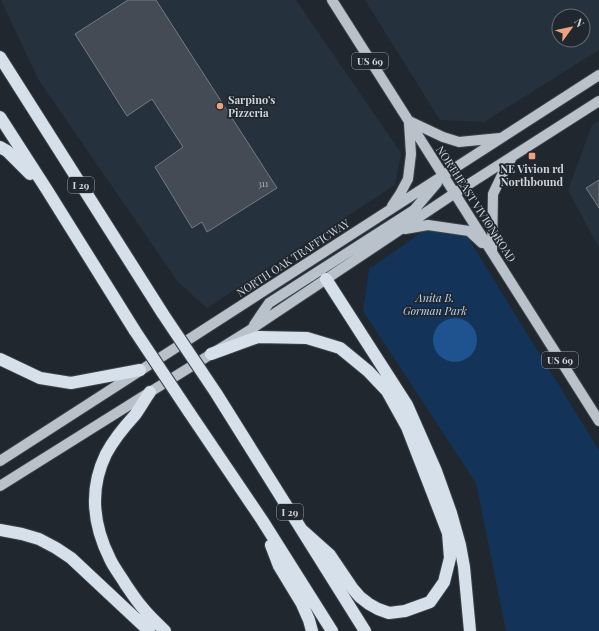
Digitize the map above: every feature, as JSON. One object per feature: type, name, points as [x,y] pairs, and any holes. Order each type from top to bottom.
[{"type":"highway","name":"I 29","points":[[0,57],[163,314],[216,393],[365,631]]},
{"type":"highway","name":"I 29","points":[[0,117],[135,332],[262,520],[332,631]]},
{"type":"highway","points":[[0,146],[47,190]]},
{"type":"highway","points":[[326,279],[407,405],[436,471],[451,513],[460,545],[464,567],[470,631]]},
{"type":"highway","points":[[211,354],[258,337],[307,338],[340,348],[368,370],[387,391],[406,427],[448,533],[450,558],[444,582],[430,602],[405,611],[389,613],[378,609],[360,597],[330,555],[302,530]]},
{"type":"highway","points":[[0,359],[40,378],[71,383],[140,370]]},
{"type":"highway","points":[[150,392],[136,414],[114,441],[107,454],[96,481],[95,507],[98,526],[110,560],[142,607],[165,631]]},
{"type":"highway","points":[[262,520],[279,566],[302,604],[312,631]]},
{"type":"highway","points":[[0,530],[40,539],[61,551],[71,558],[149,631]]},
{"type":"main road","name":"NORTHEAST VIVION ROAD","points":[[332,0],[599,421]]},
{"type":"main road","name":"NORTH OAK TRAFFICWAY","points":[[0,461],[599,75]]},
{"type":"main road","points":[[0,486],[250,330],[455,193],[599,101]]},
{"type":"main road","points":[[388,211],[400,194],[408,178],[411,154],[409,121],[460,142],[502,138]]},
{"type":"main road","points":[[492,252],[493,194],[502,173],[513,156]]},
{"type":"main road","points":[[250,330],[269,303],[414,210],[443,176]]},
{"type":"main road","points":[[400,230],[428,225],[470,231],[492,252]]},
{"type":"shaded area","points":[[1,0],[296,0],[401,153],[395,185],[207,308],[178,282],[38,79]]},
{"type":"shaded area","points":[[365,0],[599,0],[599,50],[484,122],[440,120]]},
{"type":"shaded area","points":[[599,121],[599,248],[568,190],[592,125]]},
{"type":"shaded area","points":[[455,318],[467,322],[473,328],[477,340],[473,352],[467,358],[455,362],[443,358],[437,352],[433,340],[437,328],[443,322]]},
{"type":"green space","name":"Anita B. Gorman Park","points":[[425,230],[465,233],[599,450],[599,631],[506,631],[476,483],[363,311],[369,269]]},
{"type":"building","points":[[128,0],[156,0],[277,188],[207,232],[202,222],[192,228],[155,167],[183,147],[152,99],[127,116],[75,34]]},
{"type":"building","points":[[599,180],[599,208],[586,188]]},
{"type":"place","name":"Sarpino's Pizzeria","points":[[220,106]]},
{"type":"place","name":"NE Vivion rd Northbound","points":[[532,156]]}]
